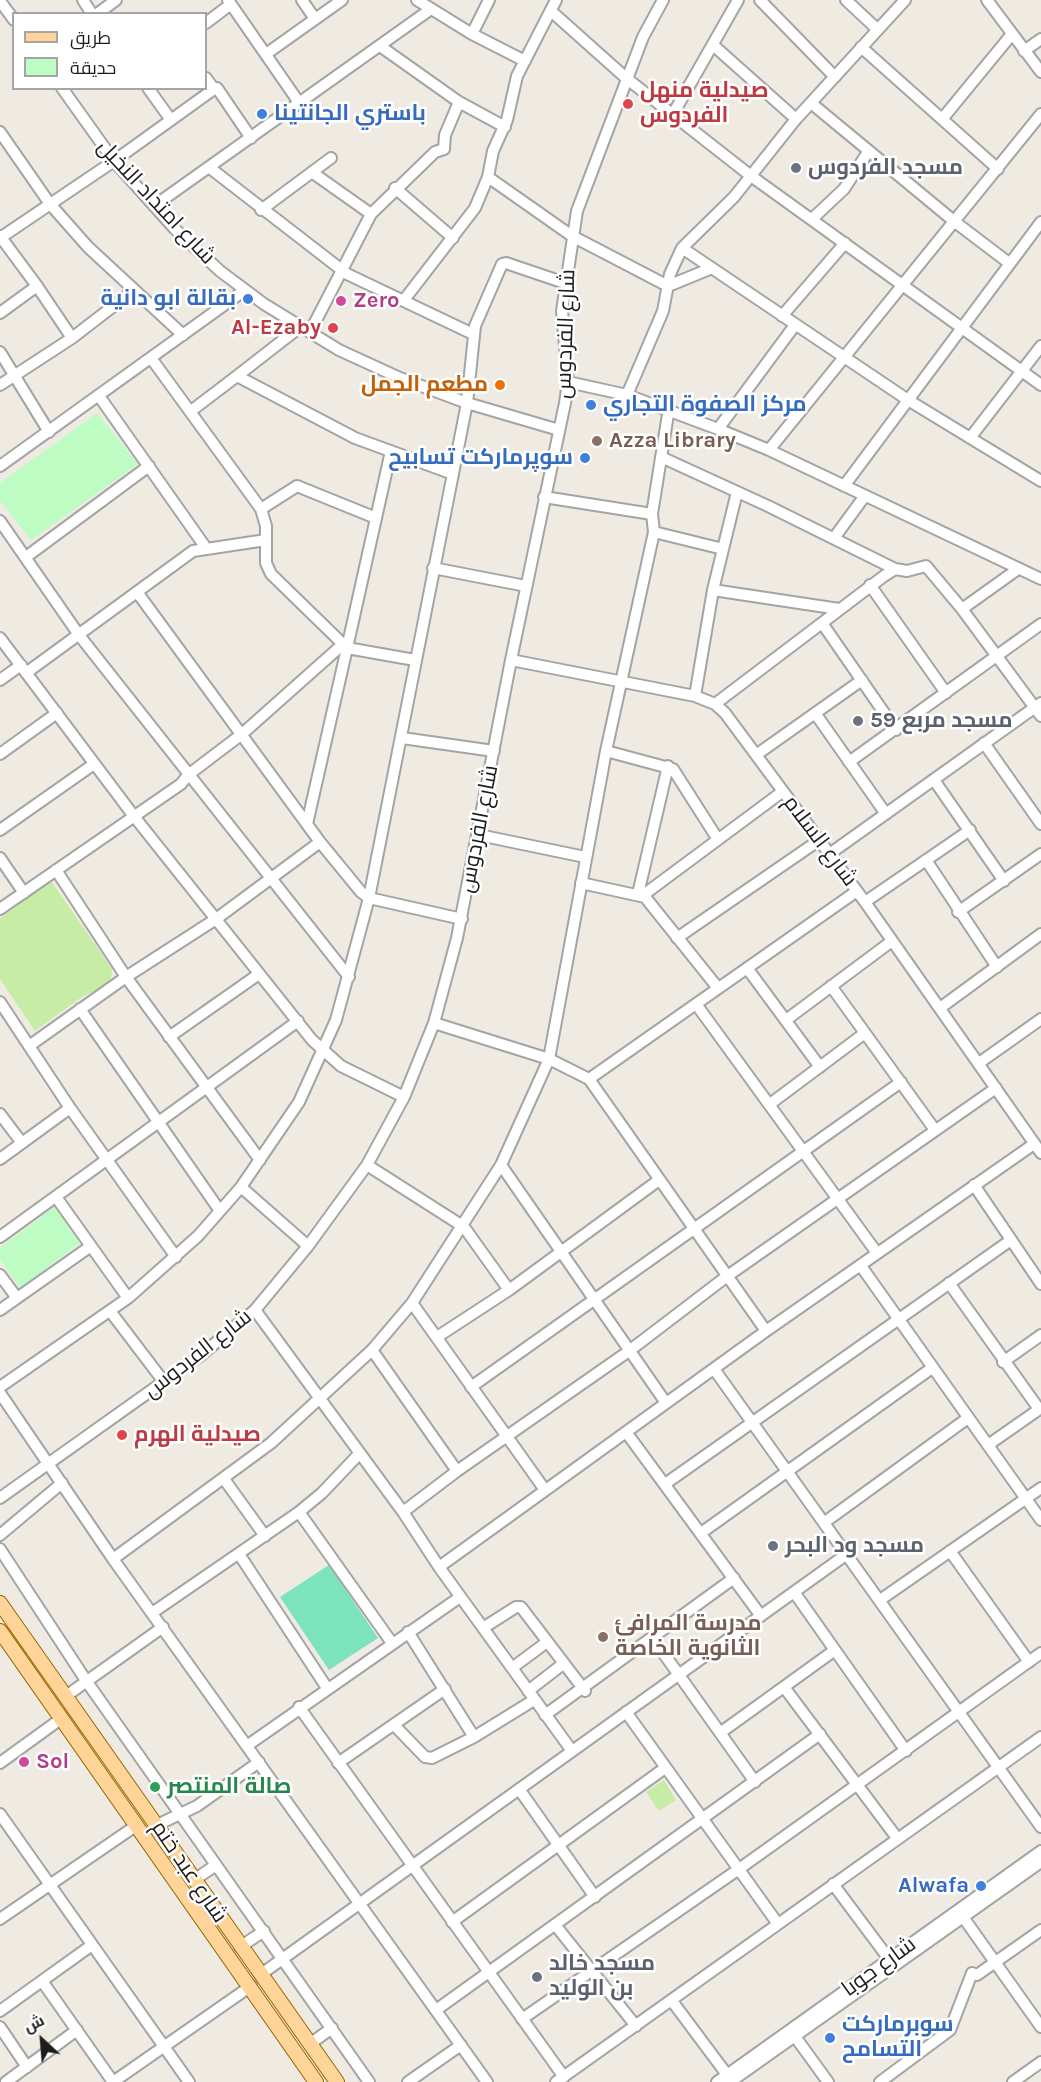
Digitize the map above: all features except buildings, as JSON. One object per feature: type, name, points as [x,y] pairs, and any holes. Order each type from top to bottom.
[{"type":"main road","name":"شارع عبد ختم","points":[[0,1603],[337,2082]]},
{"type":"main road","name":"شارع عبد ختم","points":[[0,1631],[315,2080]]},
{"type":"main road","points":[[315,2080],[328,2070]]},
{"type":"street","points":[[83,0],[92,12]]},
{"type":"street","points":[[97,12],[116,0]]},
{"type":"street","points":[[302,0],[315,19]]},
{"type":"street","points":[[266,54],[342,0]]},
{"type":"street","points":[[417,0],[472,34],[525,62]]},
{"type":"street","points":[[472,34],[489,0]]},
{"type":"street","points":[[404,300],[475,208],[488,177],[493,151],[504,126],[517,76],[556,0]]},
{"type":"street","name":"شارع الفردوس","points":[[0,1498],[164,1382],[230,1333],[255,1310],[308,1246],[367,1165],[404,1097],[434,1023],[462,919],[511,660],[559,430],[568,382],[562,311],[572,236],[582,190],[643,37],[663,0]]},
{"type":"street","points":[[673,114],[738,0]]},
{"type":"street","points":[[760,0],[835,77]]},
{"type":"street","points":[[846,0],[877,29]]},
{"type":"street","points":[[627,394],[663,311],[674,262],[682,248],[734,197],[796,119],[905,0]]},
{"type":"street","points":[[987,0],[1041,72]]},
{"type":"street","points":[[207,22],[230,2],[300,104]]},
{"type":"street","points":[[1,3],[12,17]]},
{"type":"street","points":[[154,206],[431,9]]},
{"type":"street","points":[[551,11],[626,78],[751,176],[1041,385]]},
{"type":"street","points":[[943,118],[1012,34]]},
{"type":"street","points":[[1024,51],[1041,39]]},
{"type":"street","points":[[713,45],[796,119]]},
{"type":"street","points":[[380,46],[459,102],[504,126]]},
{"type":"street","points":[[861,47],[998,168]]},
{"type":"street","points":[[207,80],[213,89]]},
{"type":"street","points":[[72,338],[0,237],[114,161],[213,89],[217,88],[251,138]]},
{"type":"street","name":"شارع امتداد النخيل","points":[[63,90],[114,161],[154,206],[220,271],[245,290],[305,330],[373,366],[467,403],[559,430]]},
{"type":"street","points":[[149,90],[171,120]]},
{"type":"street","points":[[191,411],[237,376],[305,330],[342,270],[371,214],[384,204],[395,188],[435,152],[444,149],[445,135],[459,102]]},
{"type":"street","points":[[811,103],[868,152],[1009,263]]},
{"type":"street","points":[[770,450],[905,286],[1041,114]]},
{"type":"street","points":[[0,132],[50,204],[95,254],[183,335]]},
{"type":"street","points":[[812,219],[843,189],[868,152]]},
{"type":"street","points":[[261,210],[331,158]]},
{"type":"street","points":[[210,168],[261,210],[342,270],[473,334]]},
{"type":"street","points":[[313,173],[371,214]]},
{"type":"street","points":[[488,177],[572,236],[668,286],[712,268]]},
{"type":"street","points":[[395,188],[453,238]]},
{"type":"street","points":[[844,486],[961,326],[1041,222]]},
{"type":"street","points":[[782,315],[845,243]]},
{"type":"street","points":[[682,248],[908,400],[1041,481]]},
{"type":"street","points":[[0,1387],[128,1298],[176,1257],[241,1187],[299,1102],[323,1052],[349,977],[369,898],[467,403],[473,334],[502,264],[506,263],[565,283]]},
{"type":"street","points":[[0,313],[37,286]]},
{"type":"street","points":[[0,466],[245,290]]},
{"type":"street","points":[[0,385],[72,338],[133,291]]},
{"type":"street","points":[[718,429],[795,325]]},
{"type":"street","points":[[970,438],[1041,346]]},
{"type":"street","points":[[0,352],[49,432]]},
{"type":"street","points":[[151,358],[261,509],[266,526],[266,563],[272,574],[345,646],[415,660]]},
{"type":"street","points":[[237,376],[355,438],[453,474]]},
{"type":"street","points":[[568,382],[627,394],[669,408],[770,450],[864,497],[1041,579]]},
{"type":"street","points":[[99,396],[206,548]]},
{"type":"street","points":[[113,1559],[224,1479],[321,1400],[372,1350],[412,1303],[464,1227],[501,1165],[549,1059],[606,751],[654,532],[652,514],[669,408]]},
{"type":"street","points":[[308,824],[345,646],[391,451]]},
{"type":"street","points":[[661,457],[895,569],[906,571],[928,567],[1039,709],[984,743],[828,855]]},
{"type":"street","points":[[26,557],[149,466]]},
{"type":"street","points":[[261,509],[297,486],[376,518]]},
{"type":"street","points":[[695,696],[713,590],[737,492]]},
{"type":"street","points":[[544,497],[652,514]]},
{"type":"street","points":[[834,538],[864,497]]},
{"type":"street","points":[[0,521],[79,634],[349,977]]},
{"type":"street","points":[[654,532],[723,549]]},
{"type":"street","points":[[0,680],[23,669],[79,634],[193,551],[266,540]]},
{"type":"street","points":[[433,568],[526,586]]},
{"type":"street","points":[[715,704],[870,585],[895,569]]},
{"type":"street","points":[[962,609],[1018,569]]},
{"type":"street","points":[[870,585],[946,693]]},
{"type":"street","points":[[713,590],[839,609]]},
{"type":"street","points":[[137,592],[320,842],[353,883],[369,898],[462,919]]},
{"type":"street","points":[[822,623],[896,730]]},
{"type":"street","points":[[849,762],[997,658],[1041,624]]},
{"type":"street","points":[[0,638],[133,815],[323,1052],[341,1066],[404,1097]]},
{"type":"street","points":[[0,909],[133,815],[164,797],[345,646]]},
{"type":"street","name":"شارع السلام","points":[[511,660],[695,696],[715,704],[734,724],[828,855],[865,902],[1041,1153]]},
{"type":"street","points":[[756,755],[862,680]]},
{"type":"street","points":[[0,754],[57,713]]},
{"type":"street","points":[[816,713],[886,814]]},
{"type":"street","points":[[402,738],[494,751]]},
{"type":"street","points":[[984,743],[1041,824]]},
{"type":"street","points":[[606,751],[668,766],[677,774],[717,838]]},
{"type":"street","points":[[0,830],[94,764]]},
{"type":"street","points":[[640,895],[668,766]]},
{"type":"street","points":[[934,780],[1004,881]]},
{"type":"street","points":[[640,895],[782,792]]},
{"type":"street","points":[[865,902],[970,830]]},
{"type":"street","points":[[478,835],[585,857]]},
{"type":"street","points":[[677,938],[818,841]]},
{"type":"street","points":[[29,1046],[126,977],[216,919],[320,842]]},
{"type":"street","points":[[958,912],[1041,854]]},
{"type":"street","points":[[0,858],[24,892]]},
{"type":"street","points":[[926,860],[958,912],[997,967]]},
{"type":"street","points":[[56,870],[126,977],[260,1160]]},
{"type":"street","points":[[581,883],[640,895],[718,988]]},
{"type":"street","points":[[589,1079],[857,891]]},
{"type":"street","points":[[940,1008],[1041,934]]},
{"type":"street","points":[[786,1020],[892,941]]},
{"type":"street","points":[[747,968],[820,1067]]},
{"type":"street","points":[[169,1037],[259,974]]},
{"type":"street","points":[[831,986],[935,1130]]},
{"type":"street","points":[[0,1002],[70,1108],[176,1257]]},
{"type":"street","points":[[696,1004],[877,1253]]},
{"type":"street","points":[[81,1009],[220,1211]]},
{"type":"street","points":[[0,1237],[298,1022]]},
{"type":"street","points":[[434,1023],[549,1059],[589,1079],[766,1331]]},
{"type":"street","points":[[979,1063],[1039,1024]]},
{"type":"street","points":[[770,1104],[865,1033]]},
{"type":"street","points":[[471,1387],[901,1082]]},
{"type":"street","points":[[404,1512],[458,1471],[629,1351],[726,1277],[996,1088]]},
{"type":"street","points":[[0,1159],[70,1108]]},
{"type":"street","points":[[0,1114],[22,1143]]},
{"type":"street","points":[[439,1567],[666,1402],[1034,1144]]},
{"type":"street","points":[[367,1165],[464,1227],[509,1290]]},
{"type":"street","points":[[501,1165],[560,1253],[666,1402]]},
{"type":"street","points":[[436,1337],[509,1290],[659,1179]]},
{"type":"street","points":[[974,1185],[1041,1284]]},
{"type":"street","points":[[241,1187],[308,1246]]},
{"type":"street","points":[[56,1197],[128,1298]]},
{"type":"street","points":[[665,1484],[1011,1240]]},
{"type":"street","points":[[0,1310],[91,1246]]},
{"type":"street","points":[[861,1266],[1041,1520]]},
{"type":"street","points":[[0,1275],[17,1298]]},
{"type":"street","points":[[949,1283],[1003,1362],[1040,1409],[988,1445]]},
{"type":"street","points":[[412,1303],[546,1490]]},
{"type":"street","points":[[255,1310],[404,1512],[460,1597],[572,1751]]},
{"type":"street","points":[[110,1311],[164,1382]]},
{"type":"street","points":[[1003,1362],[1041,1335]]},
{"type":"street","points":[[372,1350],[458,1471]]},
{"type":"street","points":[[701,1533],[932,1368]]},
{"type":"street","points":[[714,1370],[825,1522],[1041,1827]]},
{"type":"street","points":[[0,1393],[113,1559],[487,2082]]},
{"type":"street","points":[[825,1522],[968,1418]]},
{"type":"street","points":[[626,1432],[761,1616]]},
{"type":"street","points":[[152,1613],[299,1512],[322,1493],[360,1453]]},
{"type":"street","points":[[224,1479],[265,1536]]},
{"type":"street","points":[[0,1535],[62,1483]]},
{"type":"street","points":[[880,1600],[1041,1488]]},
{"type":"street","points":[[299,1512],[392,1643]]},
{"type":"street","points":[[0,1549],[87,1682],[180,1816],[284,1958],[369,2082]]},
{"type":"street","points":[[951,1551],[1029,1662]]},
{"type":"street","points":[[239,1554],[327,1688]]},
{"type":"street","points":[[260,1975],[847,1554]]},
{"type":"street","points":[[545,1715],[584,1690],[651,1637],[734,1578]]},
{"type":"street","points":[[794,1592],[906,1751]]},
{"type":"street","points":[[248,1745],[299,1707],[460,1597]]},
{"type":"street","points":[[483,1628],[519,1607],[584,1690]]},
{"type":"street","points":[[66,1696],[163,1627]]},
{"type":"street","points":[[408,1632],[474,1737]]},
{"type":"street","points":[[651,1637],[755,1782]]},
{"type":"street","points":[[512,1668],[547,1642]]},
{"type":"street","points":[[720,1733],[835,1650]]},
{"type":"street","points":[[522,2019],[593,1972],[960,1714],[1041,1653]]},
{"type":"street","points":[[394,1725],[428,1759],[474,1737],[531,1695],[563,1664]]},
{"type":"street","points":[[784,1686],[897,1838]]},
{"type":"street","points":[[338,1763],[445,1689]]},
{"type":"street","points":[[299,1707],[522,2019],[560,2079],[1041,1737]]},
{"type":"street","points":[[626,1713],[778,1924]]},
{"type":"street","points":[[0,1763],[62,1718]]},
{"type":"street","points":[[436,2010],[556,1926],[820,1734]]},
{"type":"street","points":[[157,1825],[180,1816],[259,1761]]},
{"type":"street","points":[[452,1922],[665,1768]]},
{"type":"street","points":[[519,1789],[595,1897]]},
{"type":"street","points":[[0,1814],[4,1830],[49,1884],[189,2082]]},
{"type":"street","points":[[0,1919],[137,1825]]},
{"type":"street","name":"شارع جوبا","points":[[717,2082],[730,2079],[980,1899],[1041,1851]]},
{"type":"street","name":"شارع جوبا","points":[[892,1963],[963,1917],[980,1899],[1041,1862]]},
{"type":"street","points":[[194,1880],[216,1865]]},
{"type":"street","points":[[833,1884],[892,1963]]},
{"type":"street","points":[[963,1917],[1041,2027]]},
{"type":"street","points":[[556,1926],[636,2026]]},
{"type":"street","points":[[880,2082],[950,2030],[972,1973],[977,1975],[1041,1930]]},
{"type":"street","points":[[240,1947],[264,1931]]},
{"type":"street","points":[[0,2011],[92,1945]]},
{"type":"street","points":[[42,1981],[113,2082],[251,1986]]},
{"type":"street","points":[[672,2001],[730,2079]]},
{"type":"street","points":[[0,2027],[27,2067]]},
{"type":"street","points":[[309,2044],[332,2028]]},
{"type":"street","points":[[6,2082],[77,2031]]},
{"type":"street","points":[[793,2033],[828,2082]]},
{"type":"street","points":[[408,2082],[461,2045]]},
{"type":"street","points":[[1013,2082],[1041,2062]]},
{"type":"green space","points":[[97,413],[138,464],[31,540],[0,501],[0,483]]},
{"type":"green space","points":[[51,881],[112,969],[111,979],[35,1031],[0,979],[0,918]]},
{"type":"green space","points":[[54,1207],[80,1243],[20,1288],[0,1260],[0,1248]]},
{"type":"green space","points":[[329,1565],[378,1638],[329,1670],[280,1597]]},
{"type":"green space","points":[[664,1780],[676,1800],[659,1811],[646,1792]]},
{"type":"place","name":"صيدلية منهل الفردوس","points":[[628,104]]},
{"type":"place","name":"باستري الجانتينا","points":[[262,114]]},
{"type":"place","name":"مسجد الفردوس","points":[[796,168]]},
{"type":"place","name":"بقالة ابو دانية","points":[[248,299]]},
{"type":"place","name":"Zero","points":[[341,301]]},
{"type":"place","name":"Al-Ezaby","points":[[333,328]]},
{"type":"place","name":"مطعم الجمل","points":[[500,385]]},
{"type":"place","name":"مركز الصفوة التجاري","points":[[591,405]]},
{"type":"place","name":"Azza Library","points":[[597,441]]},
{"type":"place","name":"سوپرمارکت تسابيح","points":[[585,458]]},
{"type":"place","name":"مسجد مربع 59","points":[[858,721]]},
{"type":"place","name":"صيدلية الهرم","points":[[122,1435]]},
{"type":"place","name":"مسجد ود البحر","points":[[773,1546]]},
{"type":"place","name":"مدرسة المرافئ الثانوية الخاصة","points":[[603,1637]]},
{"type":"place","name":"Sol","points":[[24,1762]]},
{"type":"place","name":"صالة المنتصر","points":[[155,1787]]},
{"type":"place","name":"Alwafa","points":[[981,1886]]},
{"type":"place","name":"مسجد خالد بن الوليد","points":[[537,1977]]},
{"type":"place","name":"سوبرماركت التسامح","points":[[830,2038]]}]
